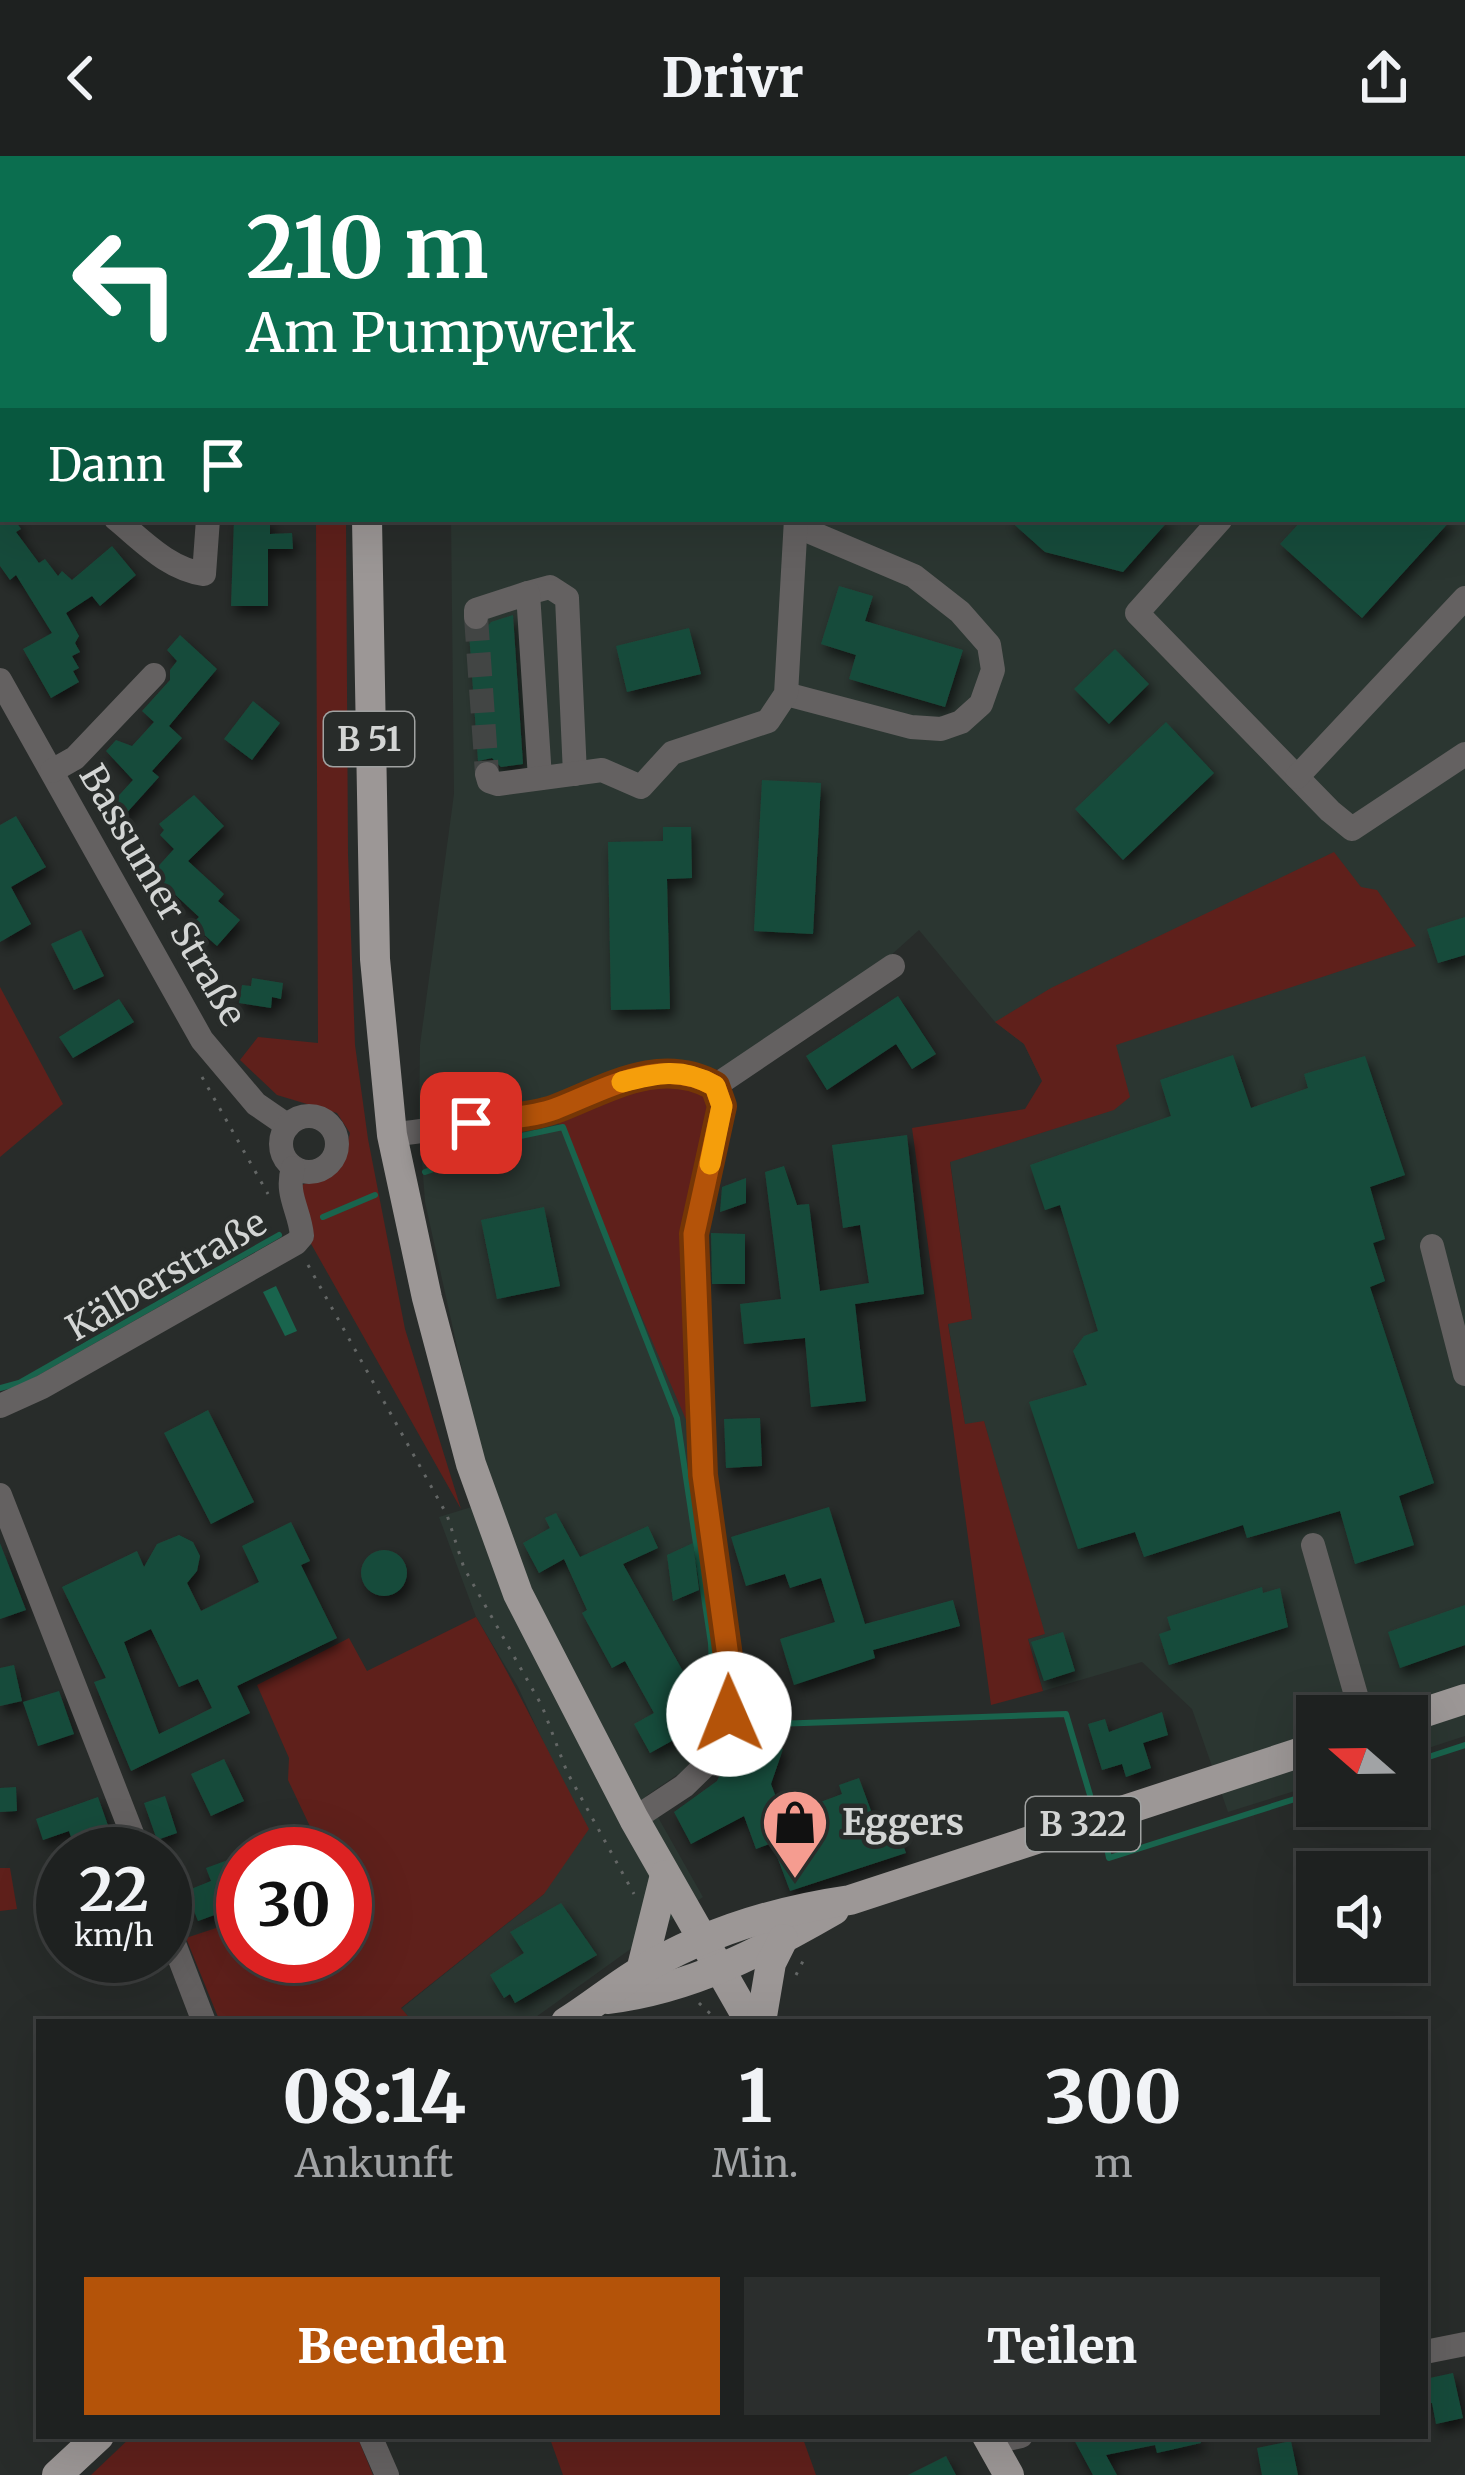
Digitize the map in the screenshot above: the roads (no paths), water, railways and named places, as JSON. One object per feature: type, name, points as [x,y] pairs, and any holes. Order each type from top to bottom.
[{"type":"main road","name":"B 51","points":[[368,522],[375,959],[392,1135],[427,1298],[499,1550],[634,1819],[748,2019]]},
{"type":"main road","points":[[1428,1711],[1465,1699]]},
{"type":"main road","name":"B 322","points":[[571,2019],[641,1971],[702,1939],[788,1909],[850,1900],[1296,1754]]},
{"type":"main road","points":[[641,1971],[665,1875]]},
{"type":"main road","name":"B 322","points":[[602,2000],[720,1972],[795,1945],[850,1900]]},
{"type":"main road","points":[[761,2019],[767,1981],[795,1945]]},
{"type":"main road","points":[[57,2475],[96,2439]]},
{"type":"main road","points":[[1000,2439],[1009,2475]]},
{"type":"street","points":[[120,522],[168,562],[185,572],[204,574],[208,522]]},
{"type":"street","points":[[1218,522],[1137,613],[1352,829],[1465,754]]},
{"type":"street","points":[[487,774],[489,781],[498,784],[602,770],[640,787],[672,753],[768,722],[785,694],[796,523],[914,576],[960,612],[989,645],[993,670],[981,704],[961,722],[941,729],[910,728],[785,694]]},
{"type":"street","points":[[476,617],[483,605],[550,587],[567,598],[575,774]]},
{"type":"street","points":[[528,593],[540,778]]},
{"type":"street","points":[[1297,777],[1465,598]]},
{"type":"street","points":[[52,771],[75,758],[154,674]]},
{"type":"street","name":"Bassumer Straße","points":[[0,680],[202,1040],[256,1104],[287,1126]]},
{"type":"street","points":[[715,1086],[893,966]]},
{"type":"street","points":[[392,1135],[550,1111],[601,1088],[663,1071],[698,1076],[715,1086],[722,1106],[694,1234],[703,1475],[730,1671],[729,1714],[714,1757],[684,1786],[634,1819]]},
{"type":"street","points":[[301,1117],[329,1124],[337,1141],[332,1160],[309,1173],[292,1168],[280,1145],[287,1126],[301,1117]]},
{"type":"street","name":"Kälberstraße","points":[[0,1406],[43,1387],[296,1243],[302,1236],[289,1194],[292,1168]]},
{"type":"street","points":[[1432,1246],[1465,1374]]},
{"type":"street","points":[[0,1495],[129,1827]]},
{"type":"street","points":[[1313,1545],[1356,1695]]},
{"type":"street","points":[[189,1983],[203,2019]]},
{"type":"street","points":[[1428,2351],[1465,2344]]},
{"type":"street","points":[[371,2439],[387,2475]]},
{"type":"waterway","points":[[425,1172],[441,1153],[563,1127],[677,1418],[711,1643],[714,1715]]},
{"type":"waterway","points":[[323,1217],[375,1195]]},
{"type":"waterway","points":[[0,1388],[19,1383],[279,1235]]},
{"type":"waterway","points":[[745,1720],[774,1724],[1066,1714],[1090,1795]]},
{"type":"waterway","points":[[1428,1757],[1465,1745]]},
{"type":"waterway","points":[[1108,1853],[1109,1858],[1296,1799]]},
{"type":"tunnel","points":[[476,617],[487,774]]},
{"type":"place","name":"Eggers","points":[[795,1881]]}]
